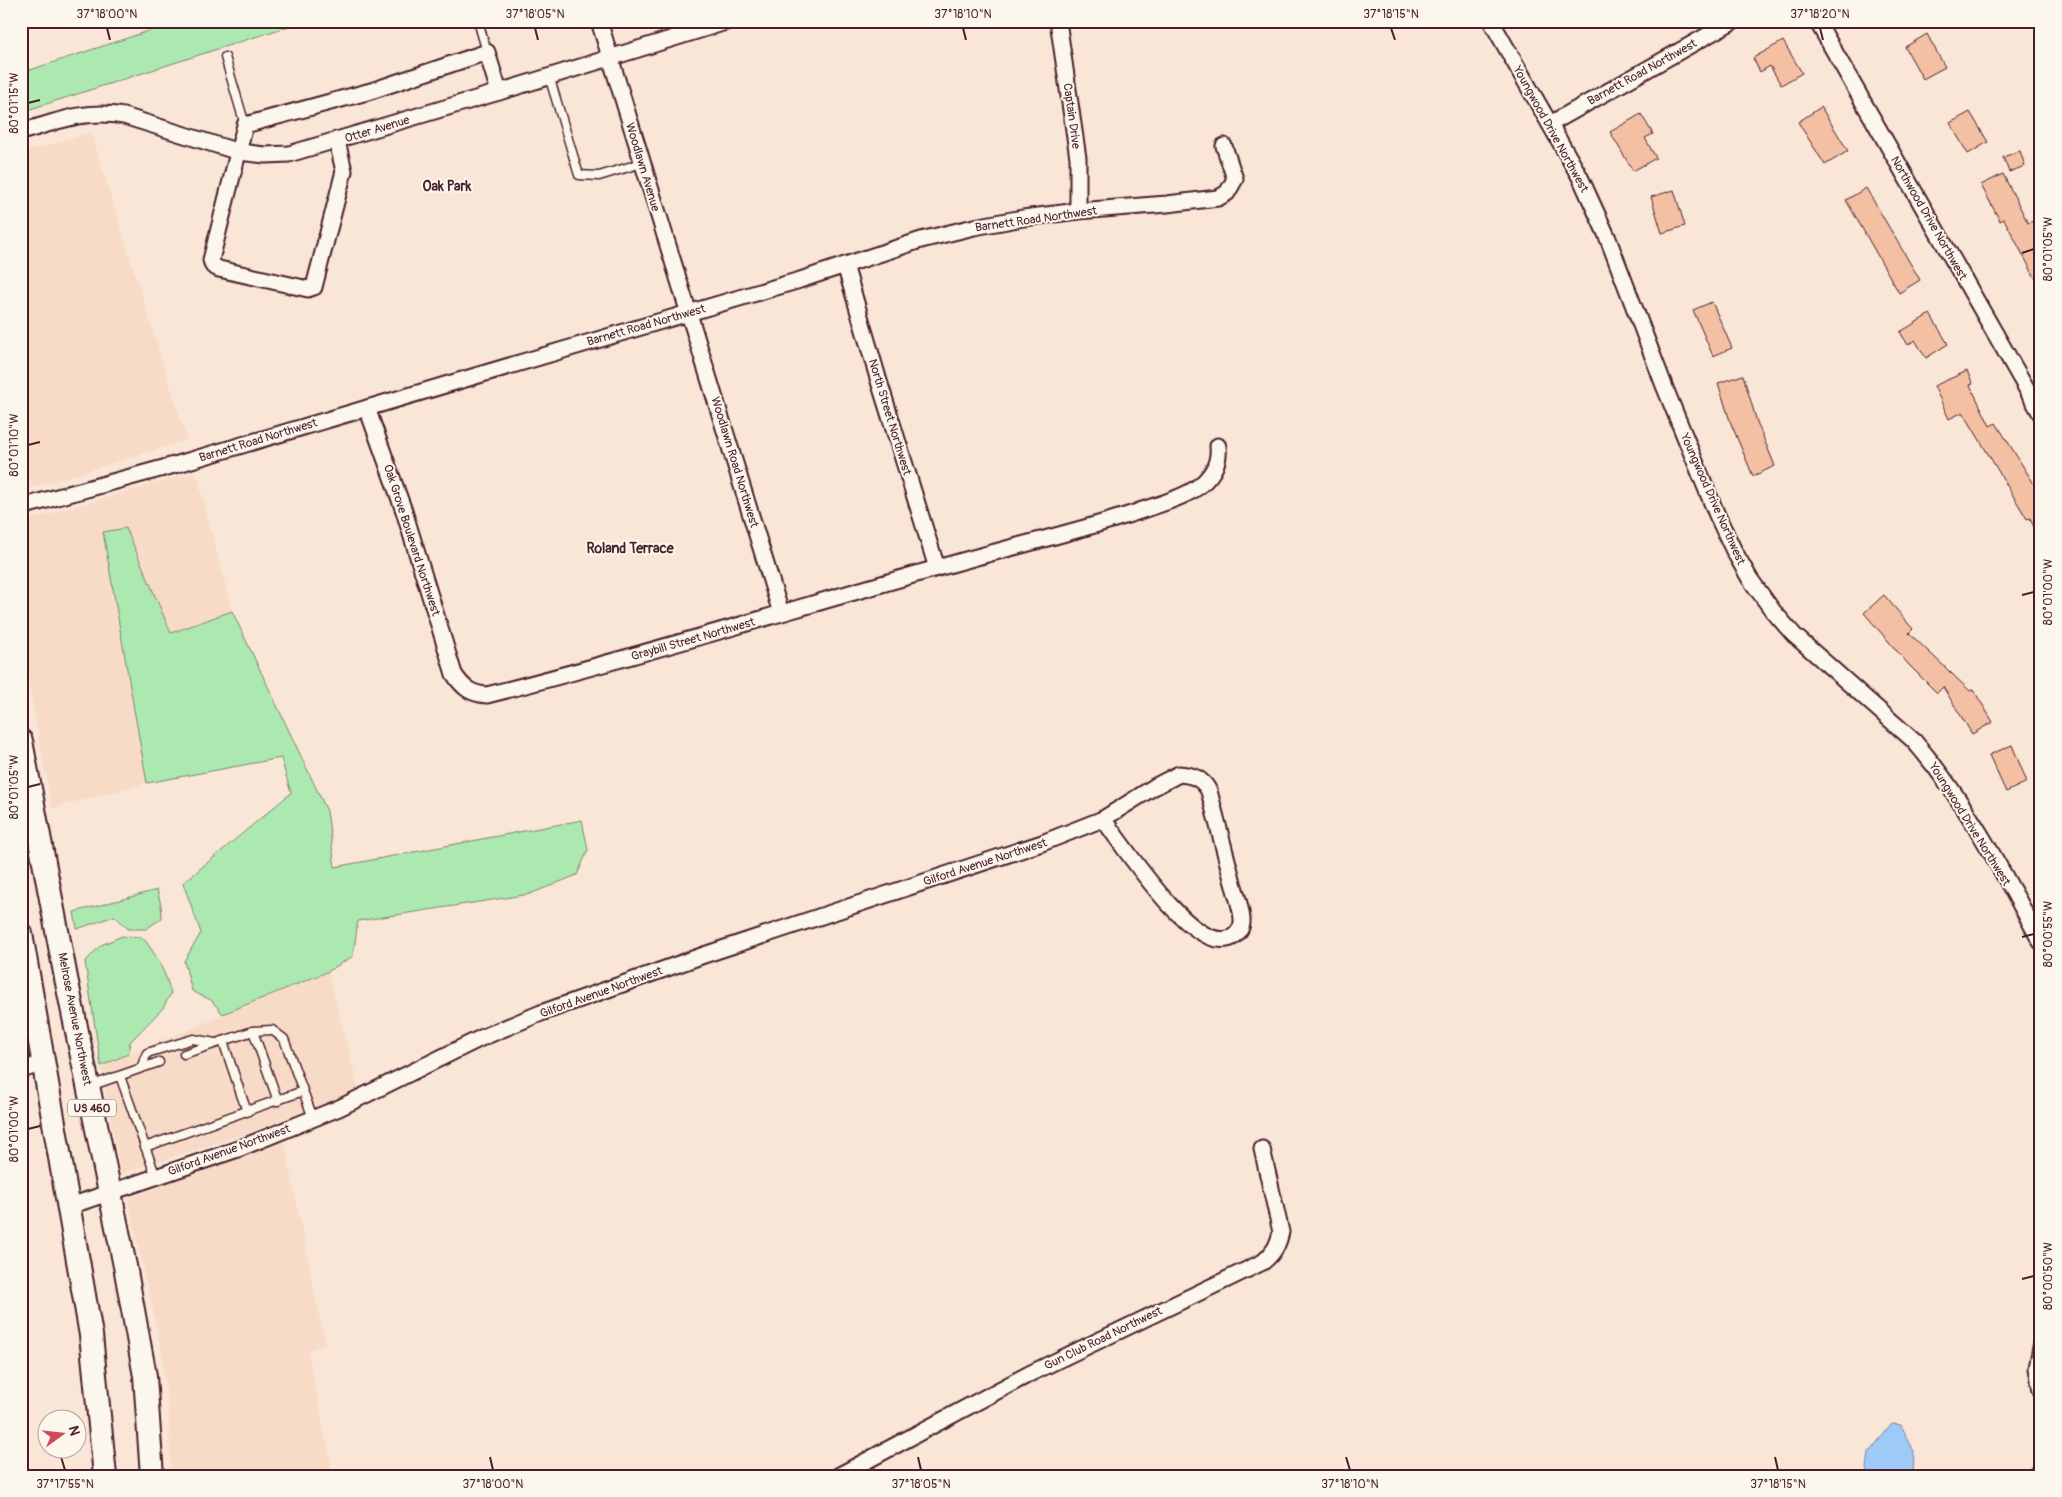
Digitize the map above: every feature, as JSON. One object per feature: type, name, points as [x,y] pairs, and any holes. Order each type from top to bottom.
[{"type":"main road","name":"Melrose Avenue Northwest","points":[[21,741],[25,784],[126,1266],[145,1376],[152,1476]]},
{"type":"main road","name":"US 460","points":[[21,934],[91,1335],[105,1476]]},
{"type":"street","name":"Woodlawn Avenue","points":[[598,21],[688,312]]},
{"type":"street","name":"Otter Avenue","points":[[21,132],[86,113],[105,112],[124,116],[239,152],[265,155],[289,154],[729,21]]},
{"type":"street","name":"Captain Drive","points":[[1058,21],[1078,158],[1078,211]]},
{"type":"street","name":"Youngwood Drive Northwest","points":[[1491,21],[1580,177],[1607,236],[1664,388],[1734,551],[1750,579],[1773,611],[1794,635],[1914,741],[1931,760],[1966,812],[2041,942]]},
{"type":"street","name":"Barnett Road Northwest","points":[[1550,124],[1733,21]]},
{"type":"street","name":"Northwood Drive Northwest","points":[[1818,21],[2041,414]]},
{"type":"street","points":[[337,141],[344,171],[314,287],[308,289],[218,269],[213,266],[211,260],[245,125],[371,91],[488,52],[499,92]]},
{"type":"street","name":"Barnett Road Northwest","points":[[21,507],[169,467],[845,265],[921,240],[974,227],[1078,211],[1218,198],[1228,193],[1235,179],[1224,146]]},
{"type":"street","name":"North Street Northwest","points":[[845,265],[937,568]]},
{"type":"street","name":"Woodlawn Road Northwest","points":[[688,312],[781,613]]},
{"type":"street","name":"Oak Grove Boulevard Northwest","points":[[367,408],[404,511],[454,674]]},
{"type":"street","name":"Graybill Street Northwest","points":[[454,674],[460,684],[469,691],[487,695],[683,642],[937,568],[1099,524],[1177,498],[1196,488],[1210,476],[1216,465],[1218,446]]},
{"type":"street","name":"Gilford Avenue Northwest","points":[[70,1206],[238,1149],[339,1108],[481,1038],[541,1013],[704,955],[1042,843],[1103,819],[1154,787],[1179,774],[1190,775],[1200,779],[1209,791],[1237,898],[1242,923],[1238,933],[1231,938],[1222,940],[1214,938],[1192,925],[1173,910],[1103,819]]},
{"type":"street","points":[[21,1070],[45,1063]]},
{"type":"street","name":"Gun Club Road Northwest","points":[[838,1476],[861,1470],[1029,1374],[1264,1262],[1271,1256],[1278,1245],[1281,1232],[1262,1148]]},
{"type":"street","points":[[2041,1347],[2037,1368],[2041,1390]]},
{"type":"lane","points":[[478,21],[488,52]]},
{"type":"lane","points":[[225,58],[245,125]]},
{"type":"lane","points":[[549,76],[579,174],[599,176],[642,163]]},
{"type":"lane","points":[[184,1054],[253,1031],[272,1030],[284,1040],[313,1118]]},
{"type":"lane","points":[[253,1031],[278,1101]]},
{"type":"lane","points":[[141,1068],[147,1053],[193,1039],[220,1042]]},
{"type":"lane","points":[[220,1042],[247,1112]]},
{"type":"lane","points":[[88,1086],[159,1062]]},
{"type":"lane","points":[[120,1076],[156,1177]]},
{"type":"lane","points":[[145,1147],[303,1092]]},
{"type":"path","points":[[2026,1476],[2041,1455]]},
{"type":"shaded area","points":[[91,133],[187,440],[21,491],[21,153]]},
{"type":"shaded area","points":[[196,472],[232,611],[171,633],[126,529],[103,533],[147,783],[52,808],[21,642],[21,522]]},
{"type":"shaded area","points":[[328,972],[359,1091],[251,1132],[121,1174],[101,1066]]},
{"type":"shaded area","points":[[284,1141],[325,1344],[308,1351],[333,1476],[170,1476],[169,1416],[161,1348],[128,1198]]},
{"type":"green space","points":[[179,21],[305,21],[21,112],[21,73]]},
{"type":"green space","points":[[126,528],[171,633],[232,611],[327,811],[335,867],[582,820],[588,850],[577,875],[530,894],[358,921],[353,956],[327,972],[223,1014],[211,1000],[192,991],[184,961],[201,933],[183,883],[291,793],[281,758],[147,783],[103,532]]},
{"type":"green space","points":[[157,890],[162,918],[146,929],[128,929],[115,916],[77,929],[74,912]]},
{"type":"green space","points":[[122,936],[143,938],[160,964],[171,993],[163,1008],[130,1042],[128,1054],[101,1066],[85,962],[101,945]]},
{"type":"water","points":[[1892,1424],[1901,1425],[1914,1451],[1913,1476],[1866,1476],[1869,1452]]},
{"type":"building","points":[[1927,34],[1945,67],[1923,79],[1905,47]]},
{"type":"building","points":[[1783,41],[1802,73],[1781,85],[1770,66],[1760,72],[1753,58]]},
{"type":"building","points":[[1821,107],[1848,151],[1825,165],[1798,122]]},
{"type":"building","points":[[1970,112],[1988,142],[1968,154],[1950,123]]},
{"type":"building","points":[[1641,114],[1653,134],[1645,138],[1656,158],[1633,171],[1610,132]]},
{"type":"building","points":[[2020,151],[2025,166],[2009,172],[2003,157]]},
{"type":"building","points":[[2003,174],[2028,223],[2035,220],[2041,231],[2041,289],[2004,219],[2000,221],[1981,185]]},
{"type":"building","points":[[1866,188],[1920,280],[1899,293],[1846,200]]},
{"type":"building","points":[[1674,190],[1685,226],[1662,233],[1651,197]]},
{"type":"building","points":[[1712,302],[1732,348],[1713,356],[1693,310]]},
{"type":"building","points":[[1930,314],[1948,344],[1926,358],[1915,340],[1908,345],[1900,332]]},
{"type":"building","points":[[1967,371],[1973,384],[1970,385],[1990,426],[1996,423],[2041,495],[2041,543],[2030,518],[2027,519],[1963,412],[1949,419],[1934,386]]},
{"type":"building","points":[[1743,375],[1757,422],[1775,466],[1753,476],[1730,421],[1718,383]]},
{"type":"building","points":[[1884,595],[1913,629],[1909,633],[1970,691],[1973,689],[1993,722],[1972,734],[1943,687],[1937,693],[1909,665],[1864,613]]},
{"type":"building","points":[[2012,745],[2027,782],[2006,792],[1989,755]]},
{"type":"district","name":"Oak Park","points":[[447,186]]},
{"type":"district","name":"Roland Terrace","points":[[630,548]]}]
